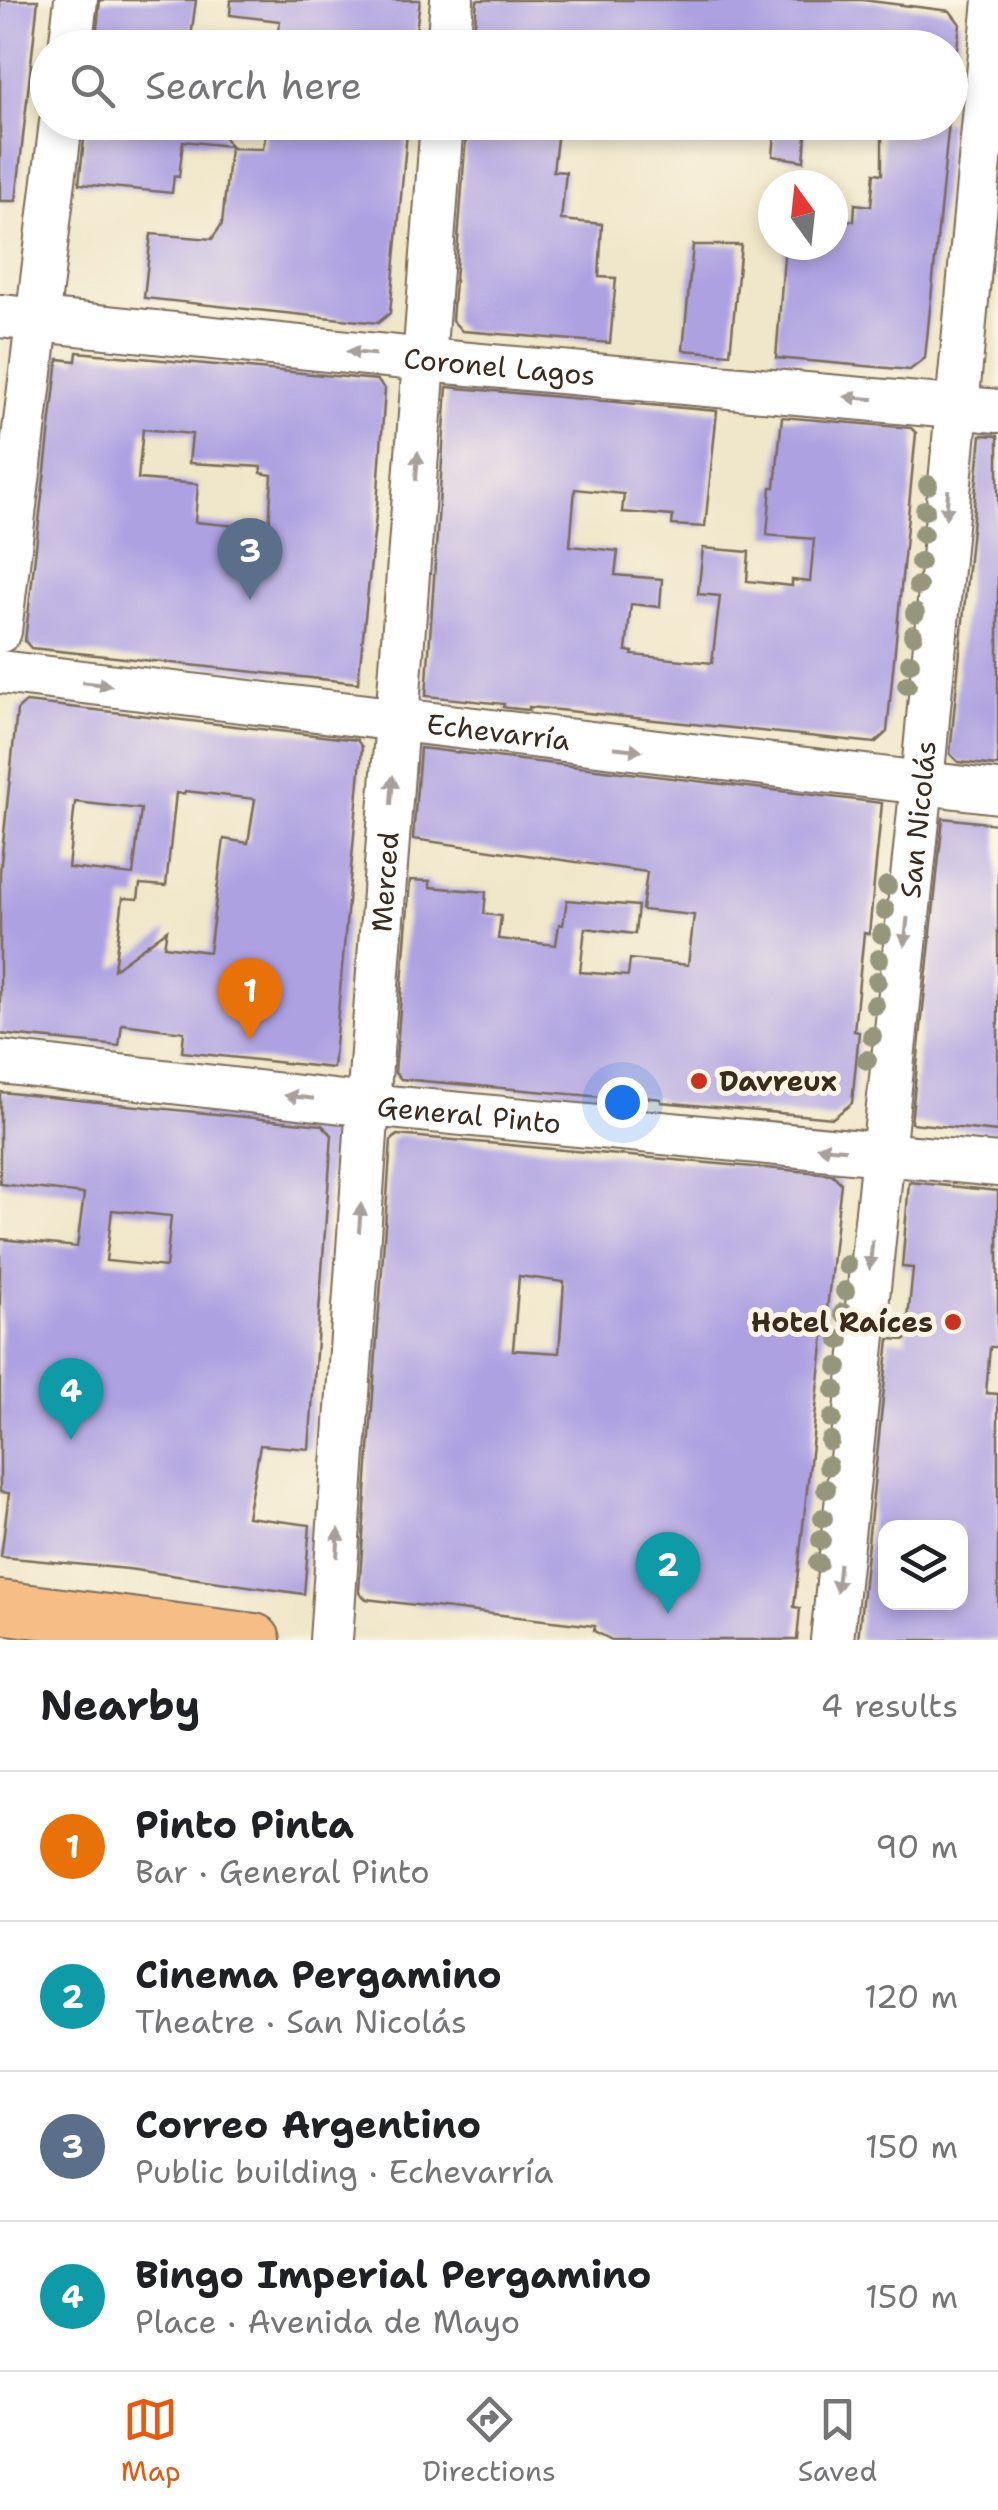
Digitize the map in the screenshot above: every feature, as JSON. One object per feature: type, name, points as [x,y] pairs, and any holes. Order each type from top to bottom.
[{"type":"main road","points":[[0,1608],[103,1630],[254,1640]]},
{"type":"street","points":[[72,30],[76,0]]},
{"type":"street","points":[[450,30],[452,0]]},
{"type":"street","name":"San Nicolás","points":[[832,1640],[922,783],[995,0]]},
{"type":"street","points":[[0,631],[18,318],[57,140]]},
{"type":"street","name":"Merced","points":[[332,1640],[441,140]]},
{"type":"street","name":"Coronel Lagos","points":[[18,318],[424,360],[998,412]]},
{"type":"street","name":"Echevarría","points":[[0,672],[998,792]]},
{"type":"street","name":"General Pinto","points":[[0,1062],[368,1105],[998,1164]]},
{"type":"building","points":[[0,0],[38,0],[35,30],[30,30],[30,73],[16,201],[0,201]]},
{"type":"building","points":[[100,0],[196,0],[192,30],[97,30]]},
{"type":"building","points":[[231,0],[420,0],[416,30],[278,30],[280,21],[230,15]]},
{"type":"building","points":[[477,0],[862,0],[950,11],[960,24],[959,30],[474,30]]},
{"type":"building","points":[[84,140],[226,140],[230,146],[183,141],[179,177],[174,176],[172,193],[79,184]]},
{"type":"building","points":[[265,140],[406,140],[390,313],[378,323],[144,298],[151,234],[212,239],[222,224],[230,148],[263,149]]},
{"type":"building","points":[[466,140],[557,140],[553,171],[566,172],[561,220],[602,224],[599,277],[616,278],[610,343],[462,331],[452,320]]},
{"type":"building","points":[[774,140],[806,140],[804,161],[773,156]]},
{"type":"building","points":[[882,140],[947,140],[925,358],[910,370],[776,358],[784,260],[848,260],[848,220],[854,221],[855,204],[871,206],[874,173],[882,174]]},
{"type":"building","points":[[693,245],[741,245],[730,354],[683,350]]},
{"type":"building","points":[[77,352],[377,380],[385,389],[358,683],[31,648],[25,641],[58,359],[76,361]],"holes":[[[143,429],[192,434],[189,463],[262,467],[261,473],[272,475],[269,529],[195,522],[198,484],[138,479]]]},
{"type":"building","points":[[447,387],[717,411],[705,527],[672,525],[673,516],[622,512],[624,494],[575,489],[570,546],[618,551],[615,575],[662,579],[660,607],[631,604],[626,651],[633,652],[632,655],[712,663],[720,596],[698,594],[703,548],[749,552],[747,581],[792,586],[792,580],[810,582],[814,539],[767,535],[782,417],[911,428],[916,433],[887,732],[875,743],[509,708],[504,704],[426,696]]},
{"type":"building","points":[[981,435],[998,436],[998,766],[958,762],[950,754]]},
{"type":"building","points":[[26,702],[357,740],[362,747],[333,1068],[182,1052],[184,1032],[122,1024],[119,1046],[0,1034],[0,872],[17,710]],"holes":[[[176,793],[255,799],[248,843],[224,839],[209,952],[164,946],[167,930],[114,969],[123,898],[138,899],[140,884],[166,886]],[[75,802],[141,809],[133,875],[68,868]]]},
{"type":"building","points":[[420,748],[882,803],[869,934],[864,933],[854,1031],[859,1032],[852,1103],[833,1118],[613,1094],[613,1098],[401,1079],[395,1073],[410,880],[430,881],[430,887],[486,892],[484,914],[501,916],[498,939],[556,945],[567,900],[638,906],[635,934],[585,928],[580,972],[628,976],[630,959],[688,965],[694,915],[642,910],[647,872],[413,839]]},
{"type":"building","points":[[943,818],[998,824],[998,1132],[911,1123]]},
{"type":"building","points":[[0,1092],[322,1125],[332,1135],[309,1449],[260,1445],[247,1517],[310,1525],[304,1594],[128,1569],[1,1557],[9,1493],[0,1492],[0,1239],[77,1247],[84,1194],[0,1184]],"holes":[[[112,1210],[171,1216],[166,1267],[106,1261]]]},
{"type":"building","points":[[397,1135],[832,1174],[841,1183],[794,1607],[800,1608],[797,1640],[612,1640],[594,1631],[595,1626],[366,1599],[359,1592],[391,1141]],"holes":[[[519,1276],[564,1282],[559,1353],[513,1350]]]},
{"type":"building","points":[[909,1182],[998,1191],[998,1347],[990,1347],[986,1393],[998,1394],[998,1640],[858,1640],[889,1339],[906,1340],[913,1268],[902,1267]]},
{"type":"place","name":"Correo Argentino","points":[[250,600]]},
{"type":"place","name":"Pinto Pinta","points":[[250,1040]]},
{"type":"place","name":"Davreux","points":[[699,1081]]},
{"type":"place","name":"Hotel Raíces","points":[[953,1322]]},
{"type":"place","name":"Bingo Imperial Pergamino","points":[[71,1440]]},
{"type":"place","name":"Cinema Pergamino","points":[[668,1614]]}]
